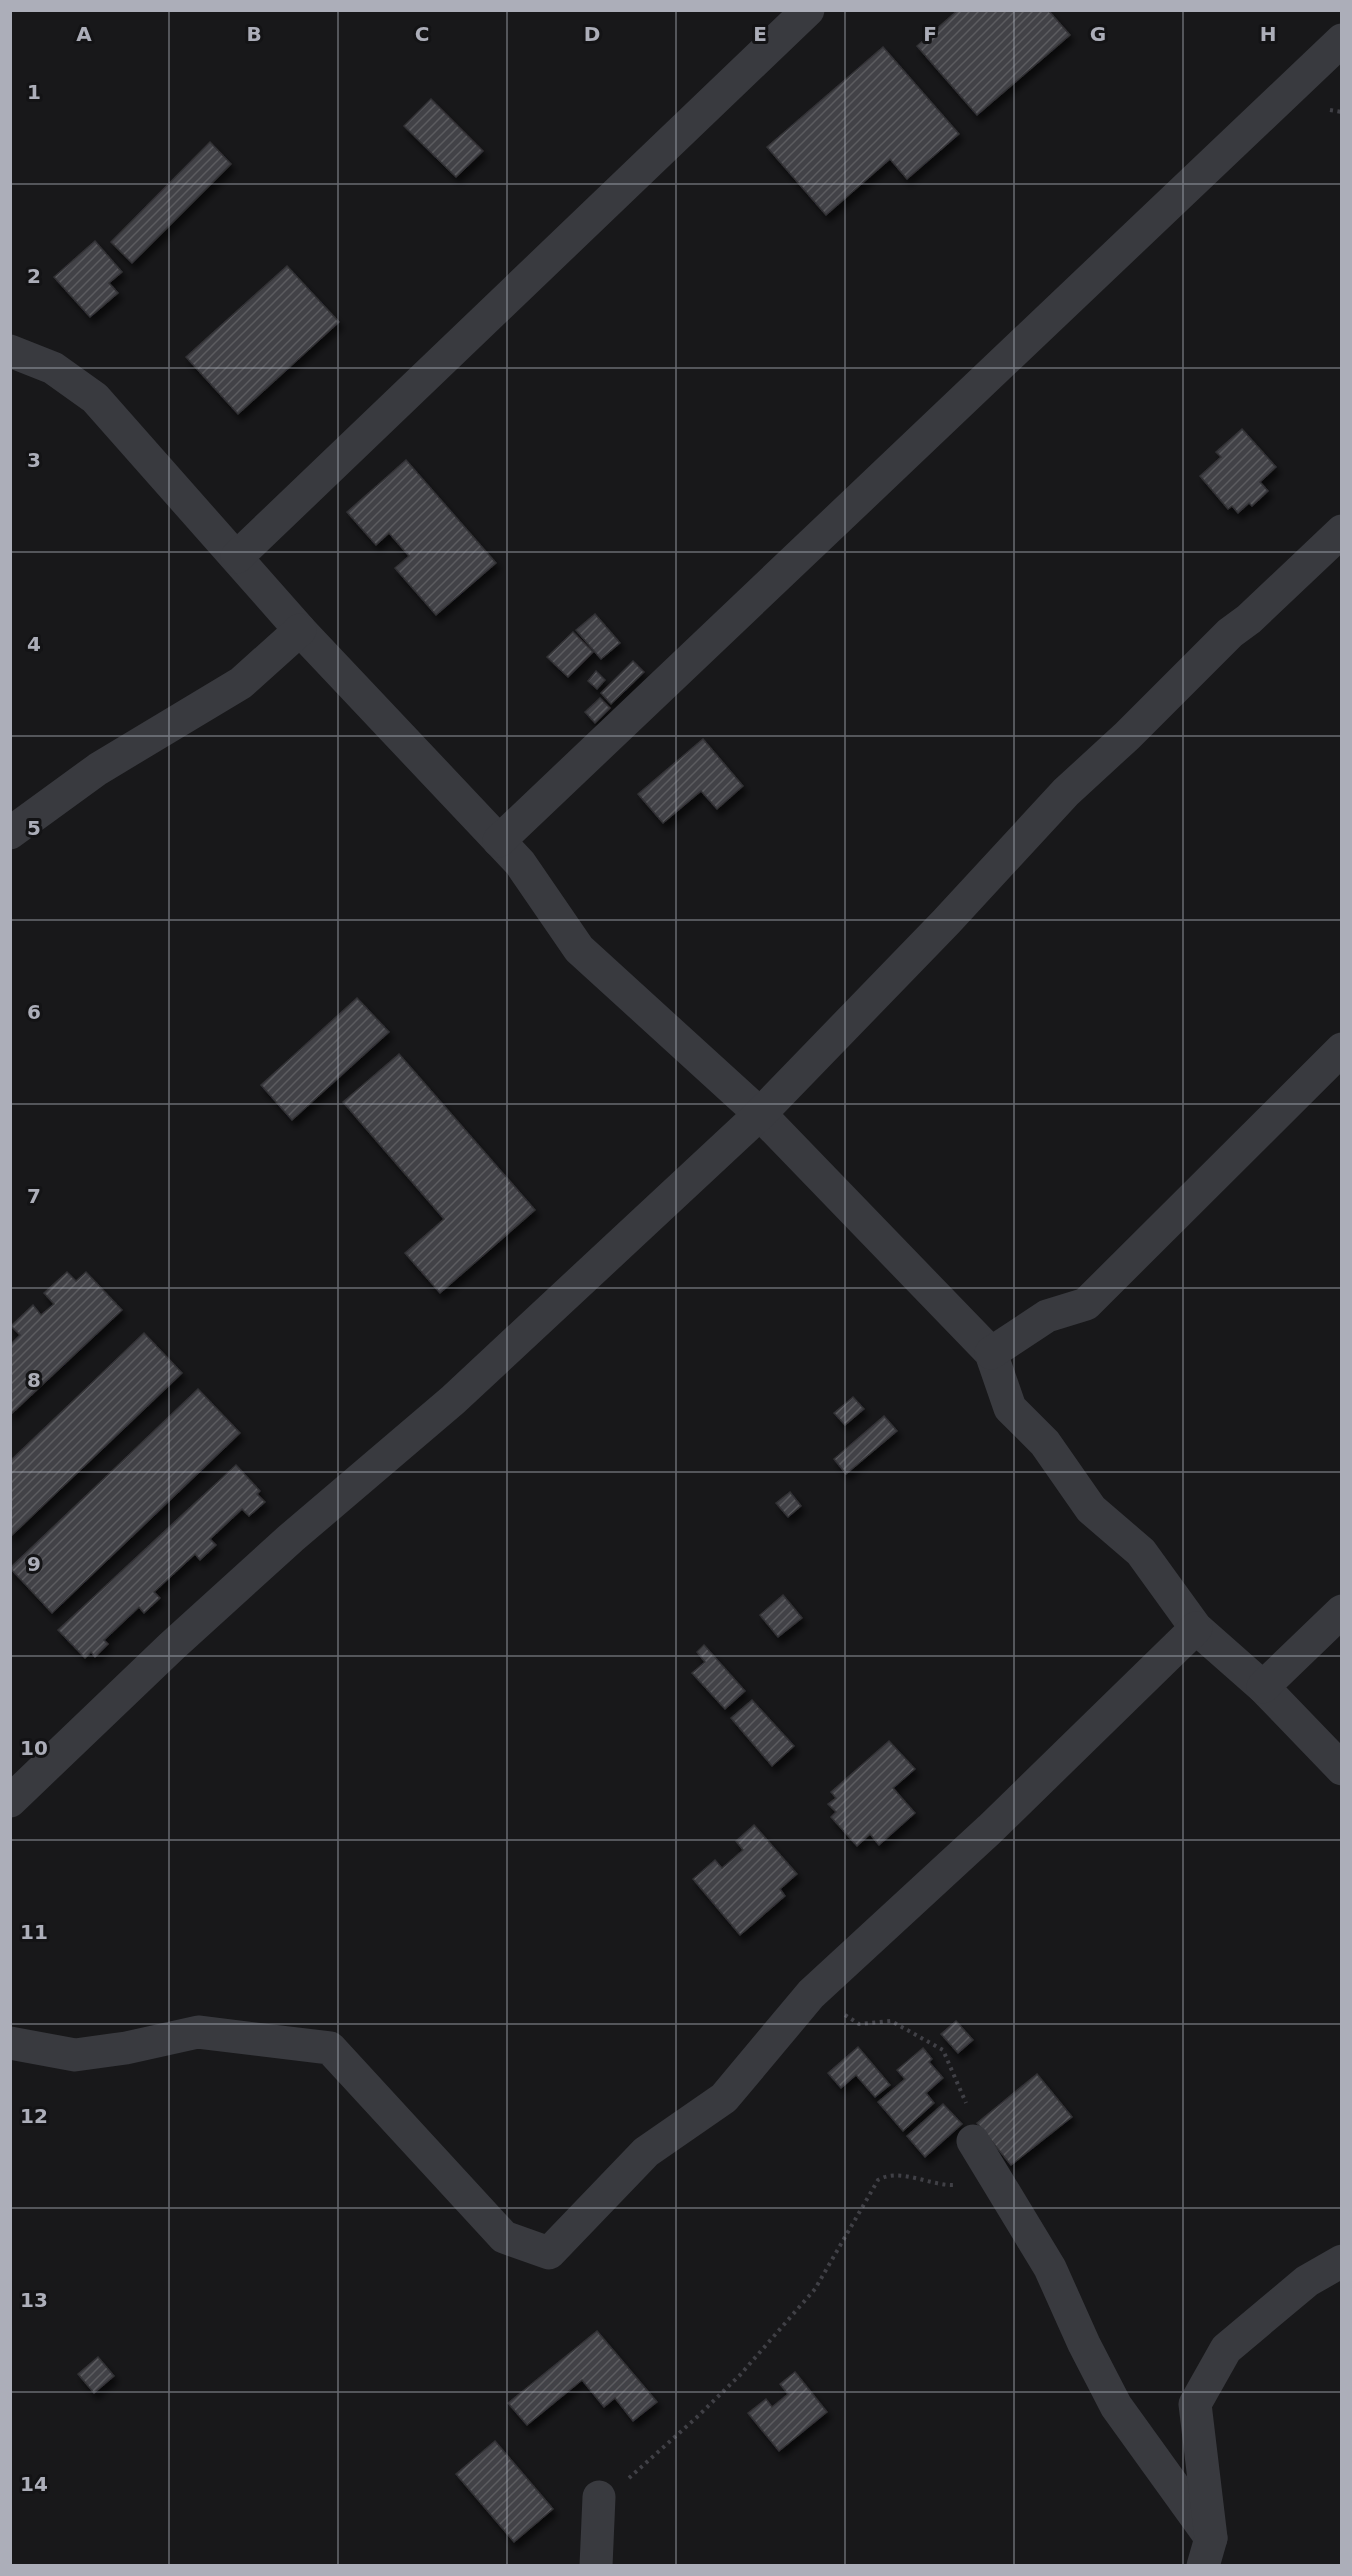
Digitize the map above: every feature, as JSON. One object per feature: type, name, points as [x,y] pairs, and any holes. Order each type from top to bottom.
[{"type":"street","points":[[237,557],[808,10]]},
{"type":"street","points":[[499,841],[1341,40]]},
{"type":"street","points":[[10,351],[53,368],[95,398],[300,630],[520,863],[579,949],[760,1114],[991,1353],[1010,1407],[1044,1443],[1091,1509],[1141,1552],[1196,1628],[1263,1687],[1341,1769]]},
{"type":"street","points":[[10,1801],[172,1646],[291,1538],[453,1400],[760,1114],[946,922],[1066,792],[1127,736],[1230,633],[1249,619],[1341,531]]},
{"type":"street","points":[[10,833],[98,769],[241,683],[300,630]]},
{"type":"street","points":[[991,1353],[1047,1316],[1086,1304],[1341,1049]]},
{"type":"street","points":[[1263,1687],[1341,1611]]},
{"type":"street","points":[[10,2043],[75,2055],[126,2048],[198,2032],[330,2048],[504,2237],[549,2253],[646,2152],[724,2098],[811,1994],[990,1829],[1196,1628]]},
{"type":"street","points":[[973,2140],[1050,2268],[1083,2344],[1116,2406],[1207,2552]]},
{"type":"street","points":[[1207,2552],[1195,2404],[1226,2349],[1306,2281],[1341,2261]]},
{"type":"street","points":[[596,2565],[599,2497]]},
{"type":"path","points":[[1329,110],[1341,112]]},
{"type":"path","points":[[599,2497],[637,2472],[740,2375],[815,2289],[878,2181],[885,2176],[914,2178],[949,2186],[960,2185],[969,2178],[974,2126],[943,2050],[891,2021],[859,2024],[811,1994]]},
{"type":"building","points":[[958,10],[1048,10],[1070,35],[977,115],[917,46]]},
{"type":"building","points":[[883,47],[959,134],[907,179],[890,159],[826,215],[767,147]]},
{"type":"building","points":[[431,99],[483,151],[456,177],[404,126]]},
{"type":"building","points":[[210,142],[231,164],[132,263],[111,242]]},
{"type":"building","points":[[95,241],[122,272],[109,283],[118,293],[90,317],[54,277]]},
{"type":"building","points":[[287,266],[339,322],[238,414],[186,357]]},
{"type":"building","points":[[1242,429],[1276,467],[1260,482],[1268,491],[1252,506],[1249,503],[1238,513],[1232,506],[1228,509],[1200,476],[1221,457],[1216,452]]},
{"type":"building","points":[[406,460],[496,563],[436,615],[395,568],[409,556],[389,533],[376,545],[347,512]]},
{"type":"building","points":[[595,614],[620,643],[601,659],[576,630]]},
{"type":"building","points":[[573,632],[593,652],[568,677],[547,657]]},
{"type":"building","points":[[633,661],[644,672],[611,704],[601,693]]},
{"type":"building","points":[[596,671],[605,680],[597,689],[588,681]]},
{"type":"building","points":[[600,698],[610,708],[595,723],[585,712]]},
{"type":"building","points":[[703,739],[743,786],[717,809],[701,791],[663,823],[638,794]]},
{"type":"building","points":[[357,998],[389,1032],[292,1120],[261,1085]]},
{"type":"building","points":[[399,1054],[535,1210],[440,1293],[405,1253],[444,1219],[343,1102]]},
{"type":"building","points":[[67,1272],[76,1281],[86,1272],[122,1310],[10,1415],[10,1345],[20,1335],[11,1326],[33,1305],[41,1315],[54,1304],[44,1293]]},
{"type":"building","points":[[144,1333],[182,1373],[10,1537],[10,1461]]},
{"type":"building","points":[[198,1389],[240,1433],[52,1613],[10,1568]]},
{"type":"building","points":[[853,1397],[864,1409],[845,1425],[834,1413]]},
{"type":"building","points":[[884,1416],[897,1431],[846,1474],[834,1459]]},
{"type":"building","points":[[236,1465],[260,1491],[257,1494],[265,1502],[249,1516],[242,1509],[210,1539],[216,1545],[200,1560],[195,1554],[154,1592],[160,1598],[144,1613],[139,1607],[104,1640],[108,1644],[95,1657],[91,1652],[85,1658],[58,1630]]},
{"type":"building","points":[[790,1492],[801,1506],[788,1517],[776,1503]]},
{"type":"building","points":[[783,1595],[802,1618],[778,1637],[760,1615]]},
{"type":"building","points":[[704,1645],[745,1691],[725,1709],[692,1673],[705,1662],[697,1652]]},
{"type":"building","points":[[752,1700],[794,1746],[772,1766],[731,1718]]},
{"type":"building","points":[[889,1741],[915,1769],[893,1788],[915,1813],[879,1845],[870,1834],[857,1846],[831,1817],[836,1812],[828,1804],[836,1798],[831,1792]]},
{"type":"building","points":[[754,1825],[797,1874],[780,1889],[785,1896],[740,1935],[693,1879],[715,1860],[722,1868],[743,1850],[736,1841]]},
{"type":"building","points":[[956,2021],[973,2040],[958,2053],[941,2034]]},
{"type":"building","points":[[858,2047],[890,2085],[875,2097],[856,2075],[841,2088],[828,2073]]},
{"type":"building","points":[[923,2048],[932,2059],[929,2062],[943,2078],[926,2093],[934,2103],[903,2131],[878,2102],[905,2079],[897,2070]]},
{"type":"building","points":[[1037,2074],[1072,2117],[1011,2165],[977,2123]]},
{"type":"building","points":[[943,2104],[962,2124],[925,2157],[907,2136]]},
{"type":"building","points":[[597,2331],[657,2402],[633,2421],[615,2398],[604,2407],[582,2380],[527,2425],[508,2403]]},
{"type":"building","points":[[98,2357],[114,2376],[94,2393],[78,2374]]},
{"type":"building","points":[[795,2372],[827,2412],[779,2451],[748,2413],[766,2399],[772,2407],[788,2394],[780,2384]]},
{"type":"building","points":[[495,2441],[553,2509],[514,2542],[456,2474]]}]
